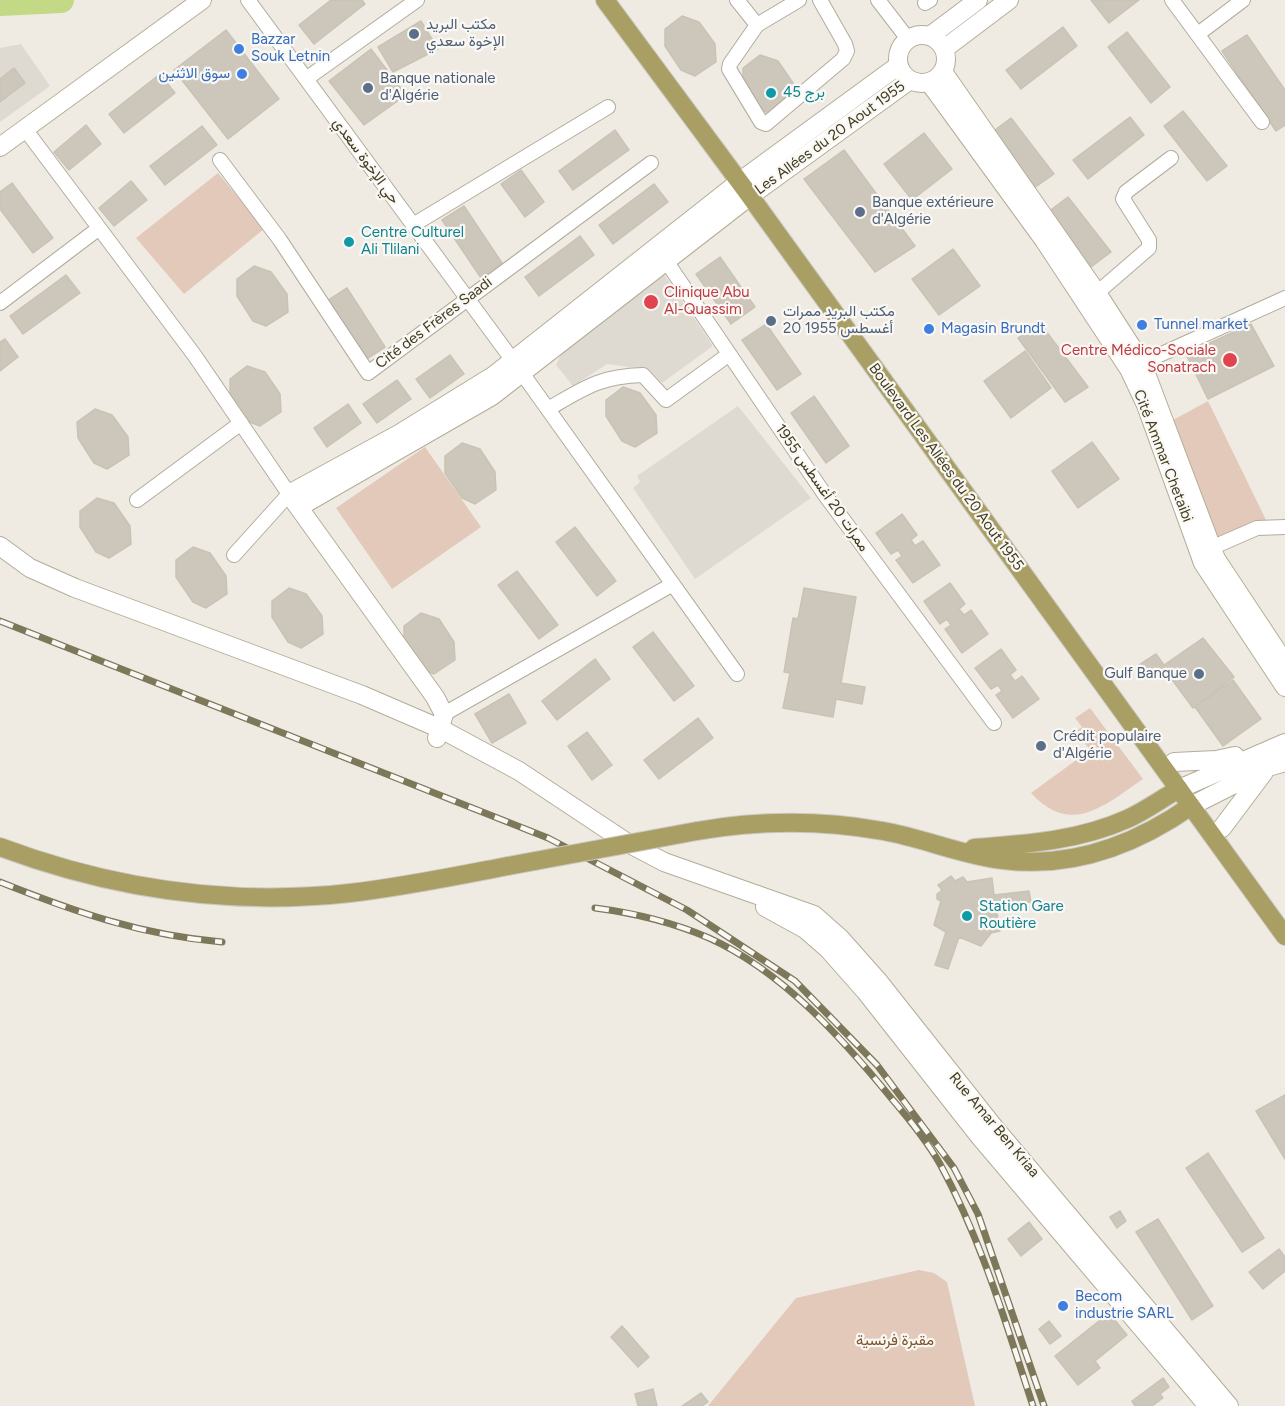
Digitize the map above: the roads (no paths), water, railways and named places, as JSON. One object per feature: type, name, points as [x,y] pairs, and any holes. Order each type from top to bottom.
[{"type":"main road","points":[[0,147],[202,0]]},
{"type":"main road","name":"Boulevard Les Allées du 20 Aout 1955","points":[[605,0],[749,186]]},
{"type":"main road","name":"Boulevard Les Allées du 20 Aout 1955","points":[[620,0],[749,186],[1196,803],[1222,828],[1285,916]]},
{"type":"main road","points":[[930,36],[978,0]]},
{"type":"main road","points":[[944,49],[1009,0]]},
{"type":"main road","points":[[922,35],[930,36],[944,49],[947,61],[936,77],[910,80],[898,65],[899,51],[908,39],[922,35]]},
{"type":"main road","name":"Les Allées du 20 Aout 1955","points":[[749,186],[898,65]]},
{"type":"main road","name":"Cité Ammar Chetaibi","points":[[936,77],[1097,293],[1135,366],[1211,548],[1285,687]]},
{"type":"main road","name":"Cité Ammar Chetaibi","points":[[936,77],[1044,240],[1135,366],[1146,405],[1203,563],[1260,637],[1285,663]]},
{"type":"main road","name":"Les Allées du 20 Aout 1955","points":[[749,186],[910,80]]},
{"type":"main road","points":[[441,727],[435,697],[294,500],[493,376],[517,366],[749,186]]},
{"type":"main road","points":[[0,546],[30,568],[75,588],[362,695],[441,727]]},
{"type":"main road","points":[[0,561],[25,577],[71,598],[277,673],[441,727]]},
{"type":"main road","name":"Rue Amar Ben Kriaa","points":[[441,727],[546,790],[626,842],[654,857],[729,887],[805,929],[828,949],[980,1137],[1208,1406]]},
{"type":"main road","points":[[1148,808],[1164,779],[1167,763],[1216,760],[1279,745]]},
{"type":"main road","points":[[960,849],[1034,844],[1071,838],[1100,830],[1148,808],[1184,786],[1279,745]]},
{"type":"main road","points":[[1161,826],[1196,803],[1277,765]]},
{"type":"main road","points":[[1222,828],[1277,765]]},
{"type":"main road","name":"Boulevard Les Allées du 20 Aout 1955","points":[[1196,803],[1203,823],[1285,936]]},
{"type":"main road","points":[[0,846],[104,879],[240,897],[351,893],[753,823],[815,823],[883,831],[1002,860],[1061,861],[1109,850],[1188,816],[1203,823]]},
{"type":"main road","name":"Rue Amar Ben Kriaa","points":[[729,887],[760,894],[814,915],[840,938],[879,982],[993,1126],[1229,1406]]},
{"type":"street","name":"حي الإخوة سعدي","points":[[248,0],[517,366]]},
{"type":"street","points":[[306,79],[417,0]]},
{"type":"street","points":[[738,0],[757,25]]},
{"type":"street","points":[[799,0],[757,25],[729,69],[761,122],[766,124],[843,59],[847,51],[820,0]]},
{"type":"street","points":[[878,0],[908,39]]},
{"type":"street","points":[[1172,0],[1262,122]]},
{"type":"street","points":[[1198,34],[1243,0]]},
{"type":"street","points":[[414,225],[608,107]]},
{"type":"street","points":[[25,129],[195,356],[294,500],[234,555]]},
{"type":"street","points":[[1097,293],[1149,248],[1149,240],[1123,199],[1126,192],[1171,158]]},
{"type":"street","name":"Cité des Frères Saadi","points":[[220,160],[280,240],[368,373],[651,163]]},
{"type":"street","points":[[0,303],[98,228]]},
{"type":"street","name":"ممرات 20 أغسطس 1955","points":[[662,254],[728,355],[825,495],[994,723]]},
{"type":"street","points":[[1135,366],[1285,298]]},
{"type":"street","points":[[548,409],[594,382],[620,376],[643,375],[666,399],[728,355]]},
{"type":"street","points":[[517,366],[737,674]]},
{"type":"street","points":[[137,500],[241,423]]},
{"type":"street","points":[[1211,548],[1257,528],[1285,527]]},
{"type":"street","points":[[441,727],[673,584]]},
{"type":"waterway","points":[[0,3],[61,0]]},
{"type":"railway","points":[[0,621],[548,838],[687,910],[795,981],[877,1065],[954,1168],[978,1214],[1044,1406]]},
{"type":"railway","points":[[0,882],[109,921],[164,934],[222,942]]},
{"type":"railway","points":[[595,908],[638,915],[667,923],[695,932],[736,952],[786,987],[853,1053],[924,1139],[955,1193],[992,1283],[1033,1406]]},
{"type":"place","name":"مكتب البريد الإخوة سعدي","points":[[414,34]]},
{"type":"place","name":"Bazzar Souk Letnin","points":[[239,49]]},
{"type":"place","name":"سوق الاثنين","points":[[242,74]]},
{"type":"place","name":"Banque nationale d'Algérie","points":[[368,88]]},
{"type":"place","name":"برج 45","points":[[771,93]]},
{"type":"place","name":"Banque extérieure d'Algérie","points":[[860,212]]},
{"type":"place","name":"Centre Culturel Ali Tlilani","points":[[349,242]]},
{"type":"place","name":"Clinique Abu Al-Quassim","points":[[651,302]]},
{"type":"place","name":"مكتب البريد ممرات 20 أغسطس 1955","points":[[771,321]]},
{"type":"place","name":"Tunnel market","points":[[1142,325]]},
{"type":"place","name":"Magasin Brundt","points":[[929,329]]},
{"type":"place","name":"Centre Médico-Sociale Sonatrach","points":[[1230,360]]},
{"type":"place","name":"Gulf Banque","points":[[1199,674]]},
{"type":"place","name":"Crédit populaire d'Algérie","points":[[1041,746]]},
{"type":"place","name":"Station Gare Routière","points":[[967,916]]},
{"type":"place","name":"Becom industrie SARL","points":[[1063,1306]]},
{"type":"park label","name":"مقبرة فرنسية","points":[[895,1341]]}]
